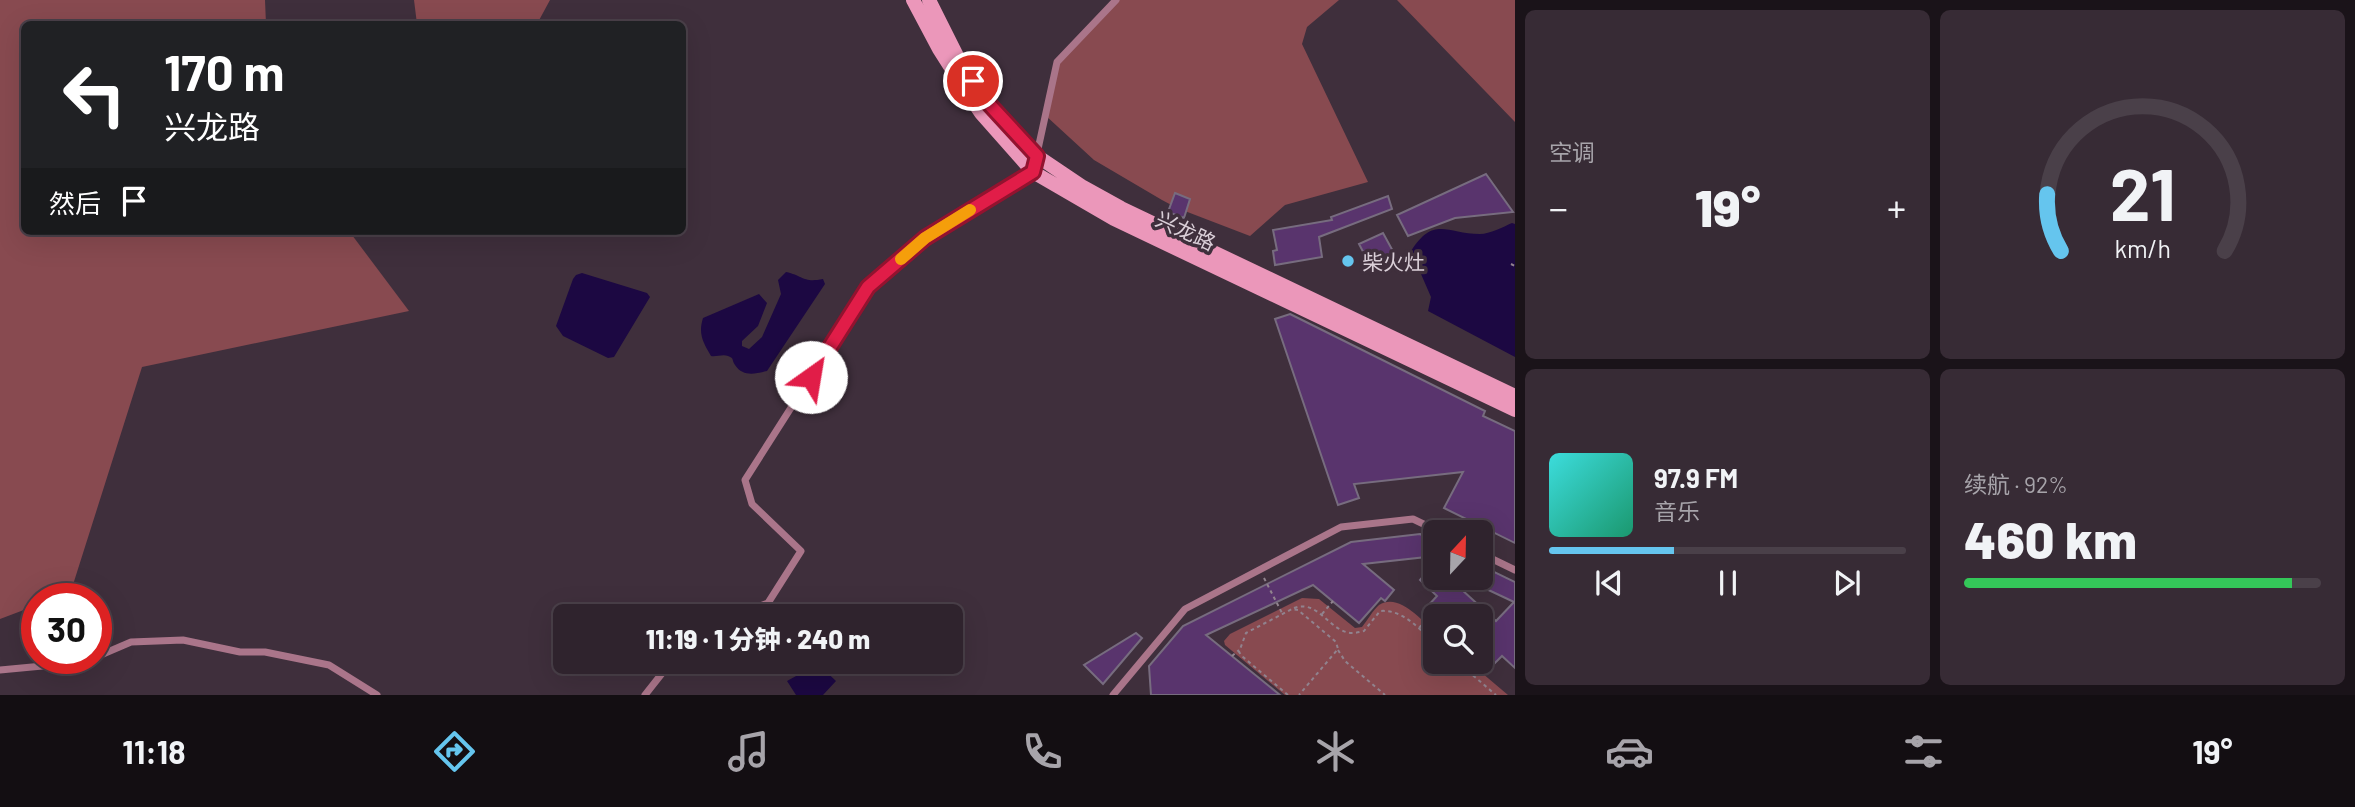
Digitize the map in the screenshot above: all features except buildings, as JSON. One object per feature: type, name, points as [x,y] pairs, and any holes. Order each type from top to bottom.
[{"type":"main road","name":"兴龙路","points":[[914,0],[939,49],[981,113],[1033,172],[1114,219],[1515,410]]},
{"type":"main road","name":"兴龙路","points":[[929,0],[958,58],[989,104],[1037,156],[1083,187],[1121,208],[1515,396]]},
{"type":"street","points":[[765,604],[801,551],[752,505],[745,480],[868,287],[925,238],[1033,172],[1057,62],[1116,0]]},
{"type":"street","points":[[1117,693],[1185,610],[1341,527],[1413,519],[1423,524]]},
{"type":"street","points":[[1493,559],[1515,570]]},
{"type":"street","points":[[112,650],[131,642],[183,640],[240,652],[265,652],[329,665],[377,695]]},
{"type":"street","points":[[0,670],[21,668]]},
{"type":"street","points":[[645,695],[662,674]]},
{"type":"path","points":[[1260,570],[1283,614]]},
{"type":"path","points":[[1322,614],[1333,601]]},
{"type":"path","points":[[1232,656],[1240,650],[1246,633],[1301,605],[1312,607],[1343,631],[1351,633],[1364,631],[1380,611],[1390,610],[1404,616],[1423,632]]},
{"type":"path","points":[[1293,609],[1298,610],[1336,642],[1345,661],[1385,695]]},
{"type":"path","points":[[1419,629],[1423,624]]},
{"type":"path","points":[[1299,695],[1338,649]]},
{"type":"path","points":[[1240,650],[1243,657],[1288,695]]},
{"type":"path","points":[[1258,677],[1261,673]]},
{"type":"path","points":[[1472,674],[1496,695]]},
{"type":"shaded area","points":[[0,0],[265,0],[266,21],[21,21],[21,235],[352,235],[409,311],[142,367],[74,583],[21,583],[21,611],[0,619]]},
{"type":"shaded area","points":[[414,0],[550,0],[539,21],[417,21]]},
{"type":"shaded area","points":[[1116,0],[1339,0],[1307,27],[1302,44],[1368,182],[1285,205],[1250,236],[1177,208],[1094,160],[1045,115],[1057,62]]},
{"type":"shaded area","points":[[1397,0],[1515,0],[1515,122]]},
{"type":"shaded area","points":[[1515,224],[1515,357],[1428,311],[1431,297],[1411,251],[1419,240],[1434,230],[1484,234]]},
{"type":"shaded area","points":[[786,272],[807,280],[823,279],[825,284],[767,371],[745,373],[738,369],[730,357],[711,356],[702,338],[703,318],[759,294],[767,303],[758,326],[742,341],[742,346],[749,349],[762,337],[781,294],[778,280]]},
{"type":"shaded area","points":[[582,273],[647,293],[650,297],[614,357],[608,358],[563,336],[556,326],[573,279]]},
{"type":"shaded area","points":[[1302,598],[1319,599],[1355,628],[1362,627],[1379,605],[1394,602],[1423,621],[1423,674],[1483,674],[1508,695],[1285,695],[1225,645],[1224,641],[1230,634]]},
{"type":"shaded area","points":[[800,674],[829,674],[836,681],[823,695],[796,695],[787,681]]},
{"type":"slow traffic","points":[[901,259],[925,238],[970,210]]},
{"type":"place","name":"柴火灶","points":[[1348,261]]},
{"type":"route","points":[[811,377],[868,287],[925,238],[1033,172],[1037,156],[989,104],[973,81]]}]
